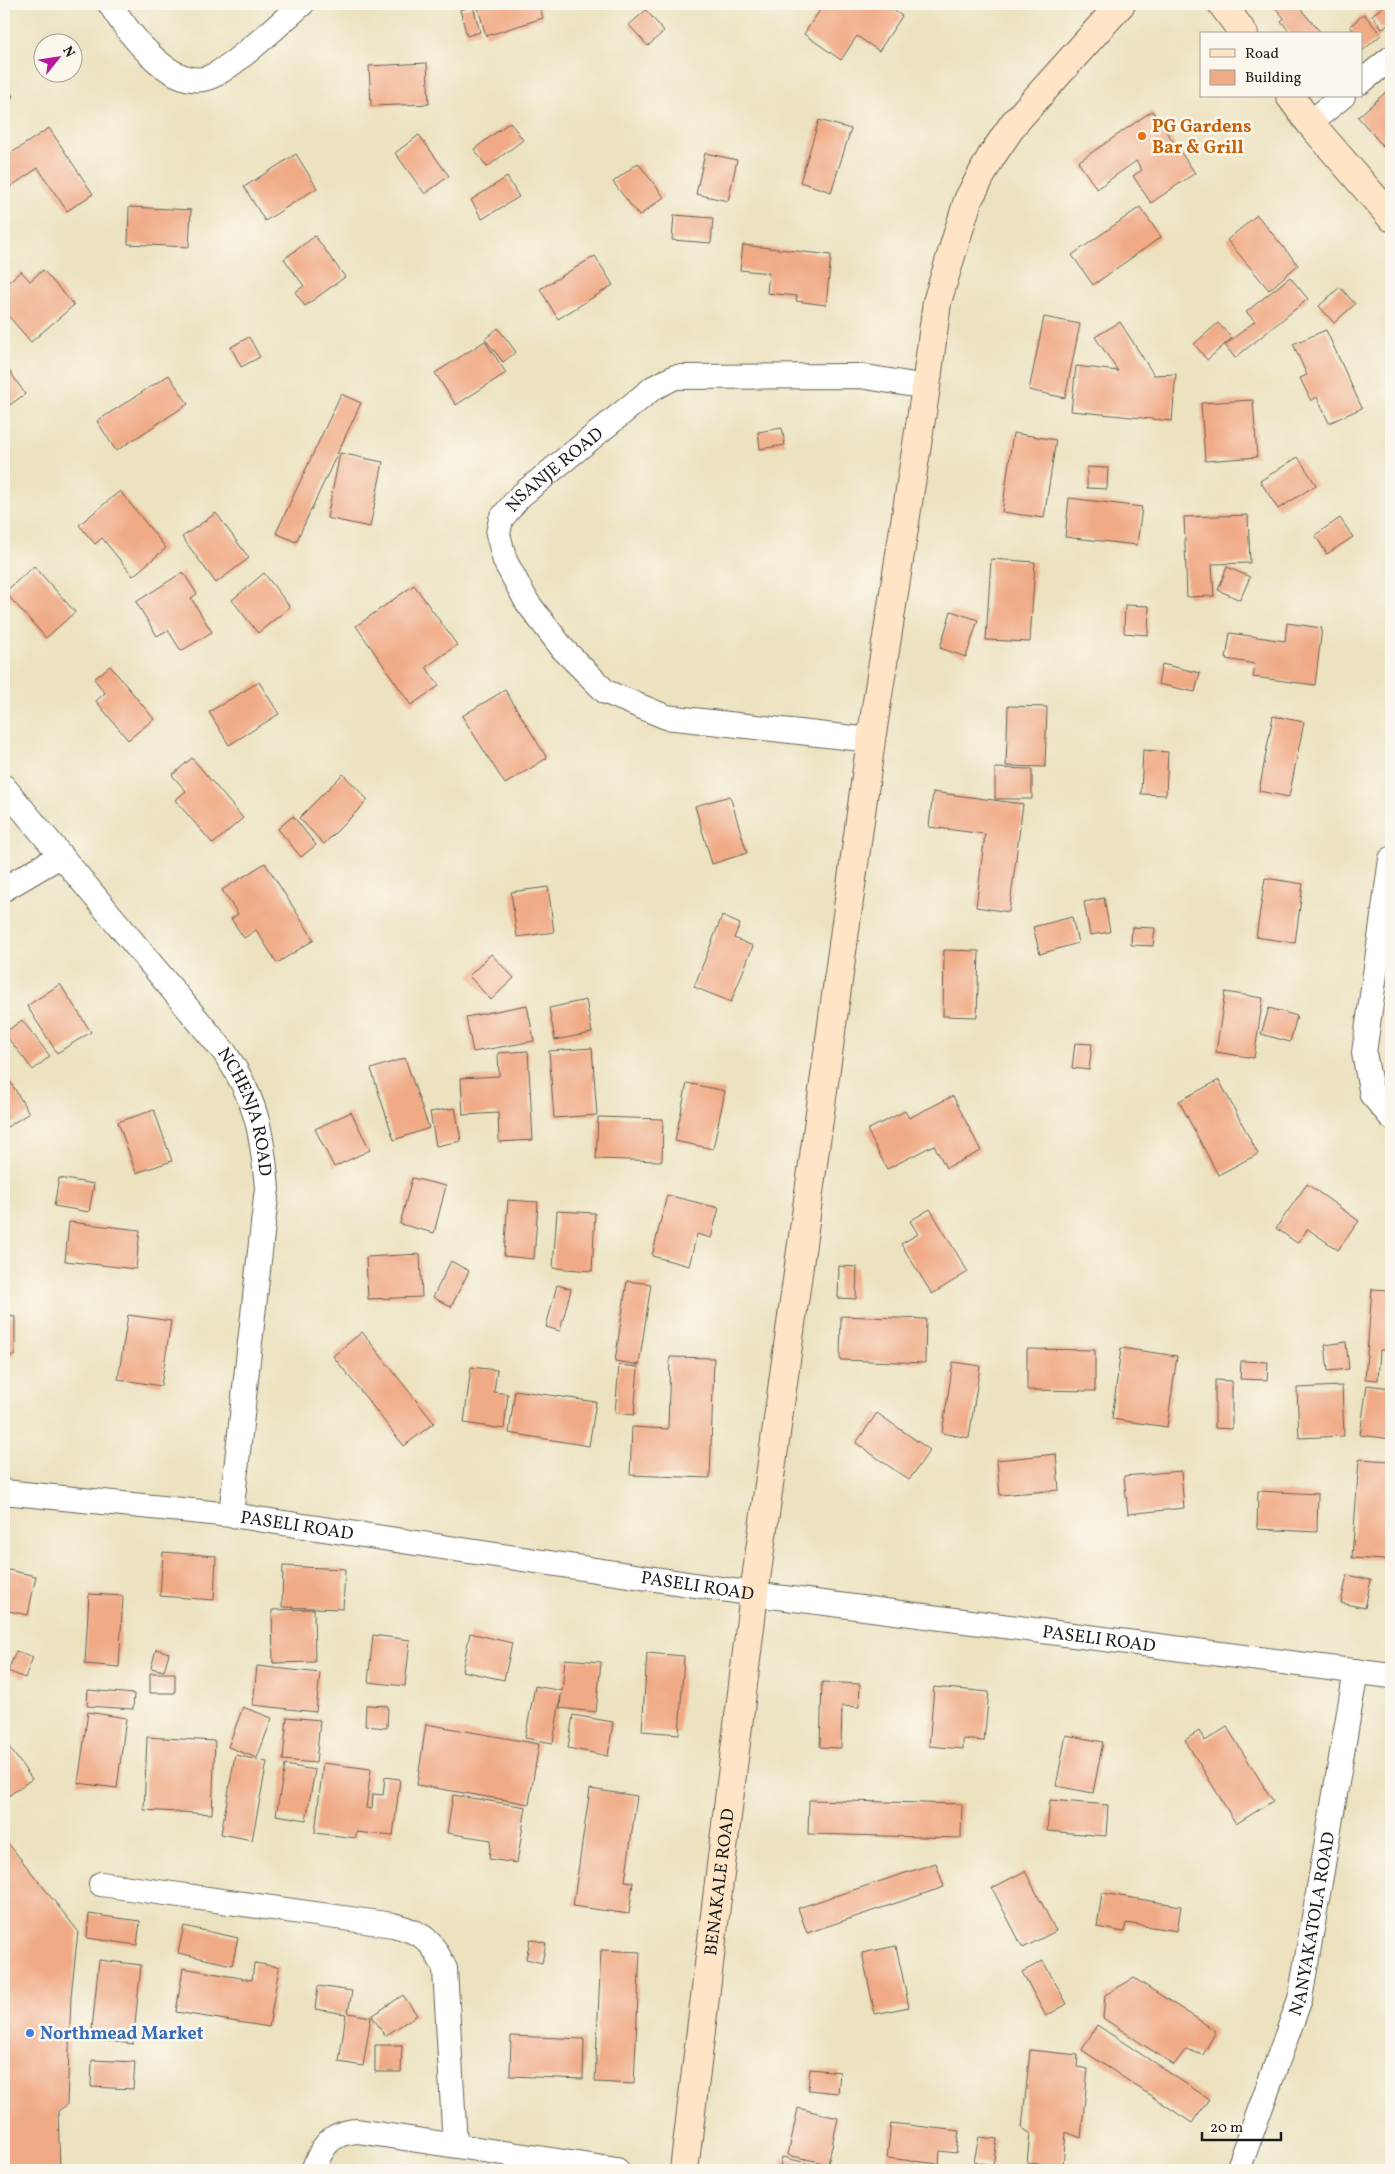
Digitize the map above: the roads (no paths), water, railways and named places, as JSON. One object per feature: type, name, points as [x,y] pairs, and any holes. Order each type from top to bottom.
[{"type":"street","points":[[110,4],[124,26],[164,67],[181,77],[193,79],[204,79],[221,72],[302,4]]},
{"type":"street","name":"BENAKALE ROAD","points":[[684,2170],[754,1594],[871,740],[926,387],[937,302],[968,200],[991,157],[1014,123],[1120,4]]},
{"type":"street","points":[[1222,4],[1243,32]]},
{"type":"street","points":[[1362,81],[1391,58]]},
{"type":"street","points":[[1291,98],[1310,123],[1391,217]]},
{"type":"street","points":[[1310,123],[1341,98]]},
{"type":"street","name":"NSANJE ROAD","points":[[871,740],[676,719],[606,692],[563,649],[527,602],[505,561],[498,534],[501,520],[508,507],[520,496],[652,388],[675,377],[860,376],[926,387]]},
{"type":"street","name":"NCHENJA ROAD","points":[[4,787],[225,1053],[237,1071],[253,1106],[263,1139],[266,1188],[231,1515]]},
{"type":"street","points":[[4,889],[60,856]]},
{"type":"street","points":[[1391,859],[1364,1053],[1372,1095],[1391,1117]]},
{"type":"street","name":"PASELI ROAD","points":[[4,1492],[231,1515],[754,1594],[1391,1676]]},
{"type":"street","name":"NANYAKATOLA ROAD","points":[[1238,2170],[1300,1998],[1356,1671]]},
{"type":"street","points":[[101,1884],[393,1925],[414,1931],[427,1939],[436,1950],[445,1969],[455,2144]]},
{"type":"street","points":[[313,2170],[323,2147],[348,2131],[357,2130],[617,2170]]},
{"type":"place","name":"PG Gardens Bar & Grill","points":[[1142,136]]},
{"type":"place","name":"Northmead Market","points":[[30,2033]]}]
